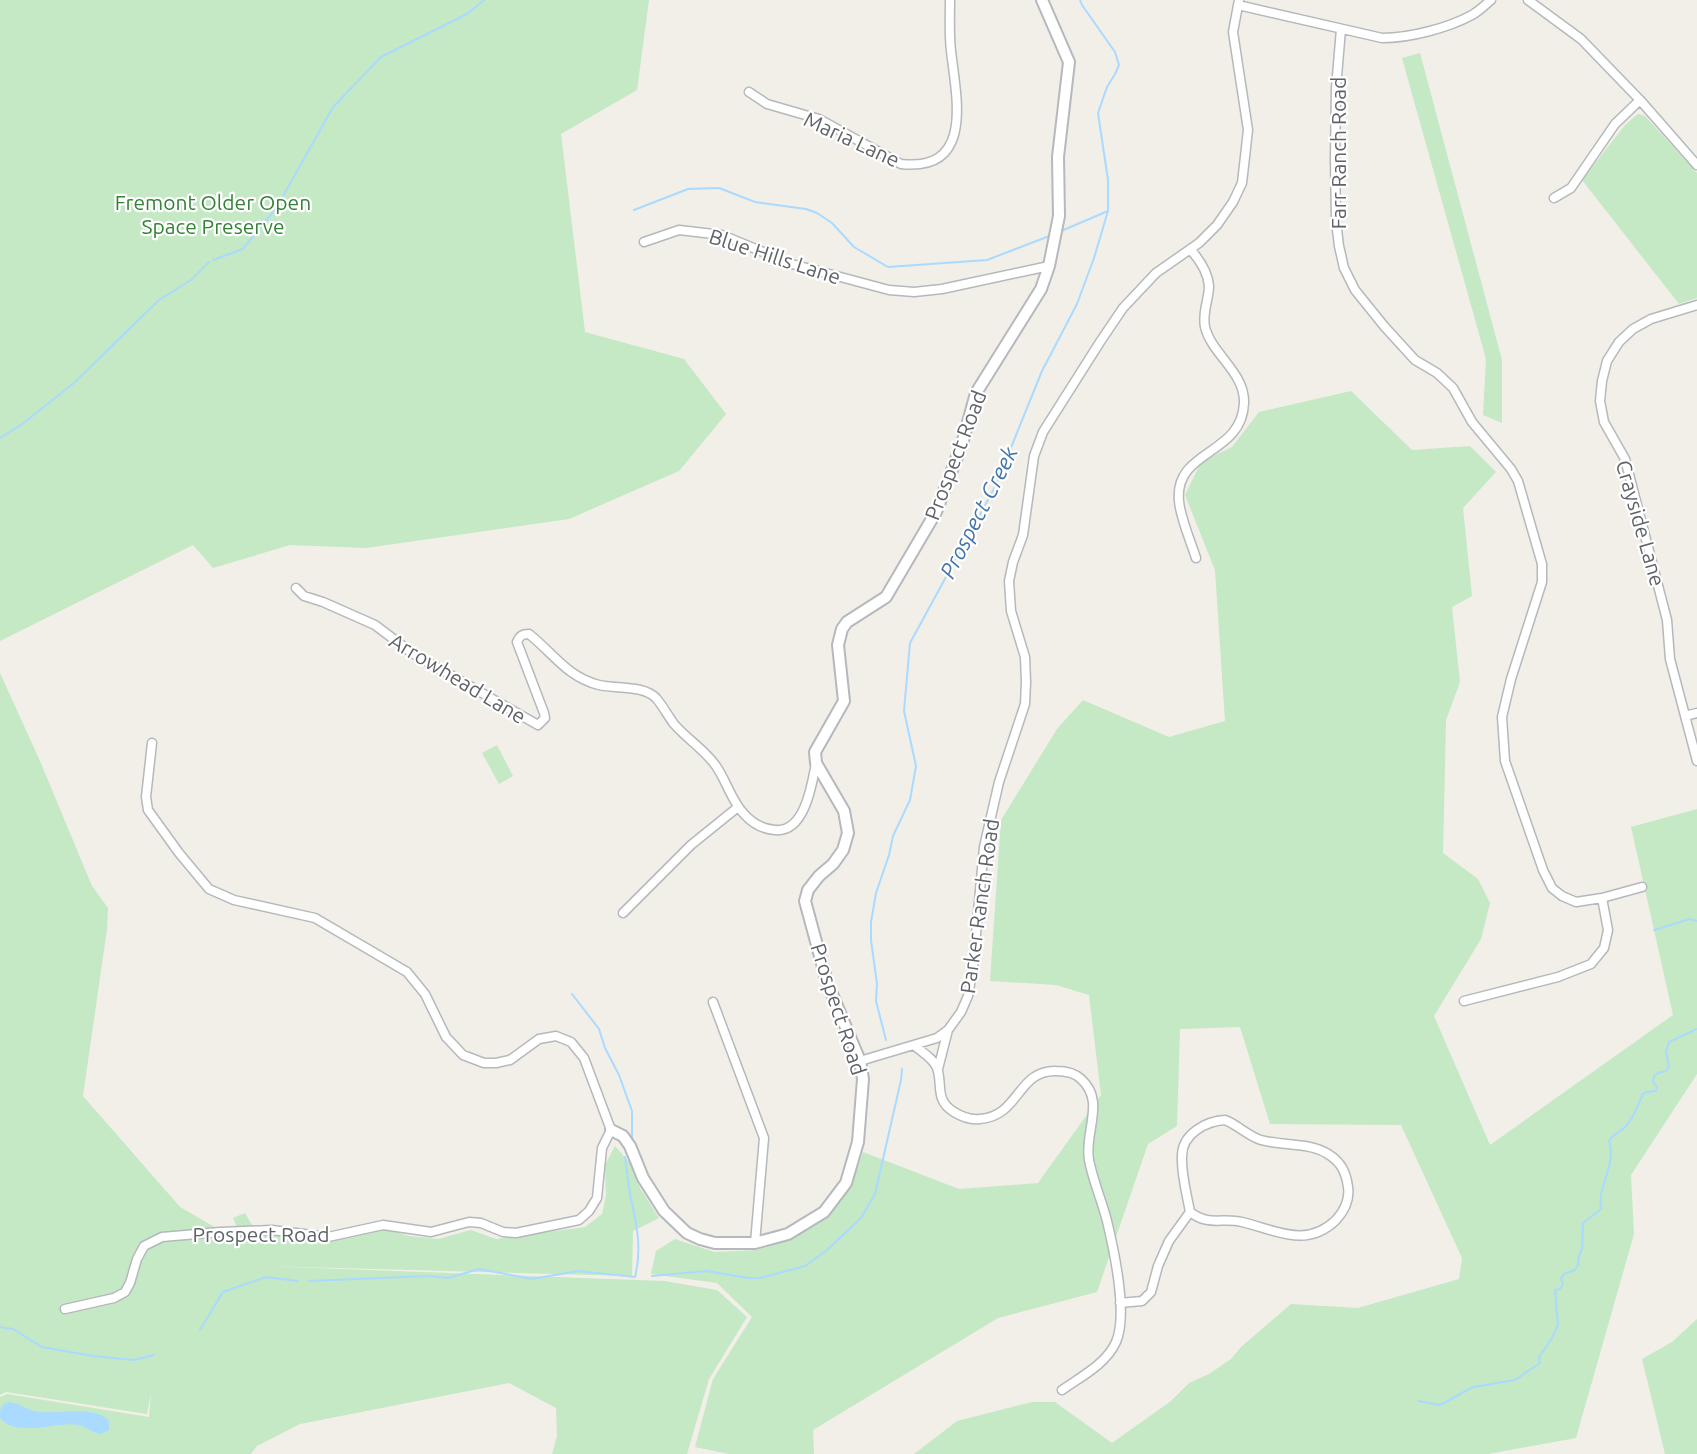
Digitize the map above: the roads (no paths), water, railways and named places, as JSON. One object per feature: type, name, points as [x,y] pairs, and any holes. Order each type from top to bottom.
[{"type":"street","name":"Maria Lane","points":[[749,92],[767,104],[819,120],[901,164],[915,165],[935,160],[943,155],[955,136],[958,117],[950,36],[950,0]]},
{"type":"street","name":"Prospect Road","points":[[64,1309],[114,1298],[125,1292],[144,1246],[162,1237],[272,1230],[328,1237],[383,1225],[431,1233],[469,1222],[481,1223],[503,1232],[516,1233],[579,1220],[589,1211],[597,1198],[602,1148],[610,1130],[623,1136],[630,1146],[643,1178],[664,1211],[687,1233],[715,1243],[756,1243],[788,1234],[824,1212],[846,1183],[858,1142],[863,1085],[860,1061],[827,982],[805,901],[808,890],[843,850],[848,833],[844,811],[816,763],[815,752],[844,701],[838,645],[842,629],[847,622],[886,597],[936,512],[962,444],[976,393],[1041,289],[1049,266],[1059,216],[1058,157],[1069,62],[1042,0]]},
{"type":"street","points":[[1239,3],[1382,38],[1399,38],[1424,33],[1473,14],[1491,0]]},
{"type":"street","points":[[1528,0],[1581,39],[1640,100],[1697,165]]},
{"type":"street","name":"Parker Ranch Road","points":[[860,1061],[938,1038],[948,1030],[961,1012],[968,996],[973,967],[984,847],[999,782],[1025,704],[1024,657],[1011,610],[1009,581],[1023,535],[1034,456],[1043,432],[1124,308],[1156,273],[1190,249],[1217,225],[1233,202],[1242,183],[1248,130],[1233,32],[1239,3]]},
{"type":"street","name":"Farr Ranch Road","points":[[1341,29],[1336,88],[1335,159],[1336,221],[1344,268],[1355,290],[1384,326],[1416,360],[1437,373],[1453,388],[1472,422],[1511,469],[1518,481],[1542,564],[1542,582],[1505,699],[1502,717],[1505,761],[1543,870],[1552,888],[1562,896],[1576,902],[1602,898],[1642,887]]},
{"type":"street","points":[[1554,198],[1571,188],[1615,124],[1640,100]]},
{"type":"street","name":"Blue Hills Lane","points":[[644,242],[679,230],[722,235],[792,264],[889,290],[914,292],[942,289],[1049,266]]},
{"type":"street","points":[[1190,249],[1205,271],[1209,286],[1204,309],[1205,327],[1211,340],[1238,378],[1243,392],[1244,405],[1236,430],[1226,442],[1188,468],[1181,481],[1179,501],[1196,558]]},
{"type":"street","name":"Crayside Lane","points":[[1697,305],[1652,319],[1633,329],[1619,342],[1607,361],[1600,401],[1604,422],[1625,459],[1667,620],[1670,659],[1697,761]]},
{"type":"street","name":"Arrowhead Lane","points":[[296,588],[304,596],[375,625],[412,653],[538,725],[545,718],[544,713],[517,642],[519,636],[530,634],[566,670],[582,678],[598,685],[643,691],[655,697],[674,723],[716,765],[738,807],[757,826],[781,831],[790,828],[796,822],[809,798],[816,763]]},
{"type":"street","points":[[1685,716],[1697,713]]},
{"type":"street","points":[[152,743],[146,796],[148,810],[209,889],[234,900],[315,918],[407,972],[425,994],[446,1037],[463,1055],[484,1064],[496,1064],[510,1060],[539,1039],[556,1036],[571,1042],[584,1058],[610,1130]]},
{"type":"street","points":[[623,913],[691,845],[738,807]]},
{"type":"street","points":[[1464,1001],[1558,977],[1591,964],[1604,948],[1608,930],[1602,898]]},
{"type":"street","points":[[713,1002],[764,1138],[756,1243]]},
{"type":"street","name":"Parker Ranch Road","points":[[938,1069],[948,1030]]},
{"type":"street","points":[[915,1046],[934,1062],[938,1069],[939,1089],[946,1106],[955,1113],[972,1119],[991,1118],[1007,1109],[1030,1079],[1047,1070],[1064,1071],[1079,1076],[1092,1093],[1094,1118],[1089,1130],[1087,1145],[1107,1221],[1122,1321],[1116,1342],[1103,1361],[1062,1390]]},
{"type":"street","points":[[1120,1303],[1142,1301],[1151,1292],[1162,1253],[1190,1212],[1182,1156],[1190,1137],[1196,1130],[1214,1121],[1225,1120],[1260,1140],[1325,1152],[1338,1161],[1346,1173],[1348,1203],[1339,1217],[1325,1230],[1305,1236],[1283,1234],[1240,1221],[1209,1222],[1190,1212]]},
{"type":"water","points":[[9,1402],[40,1412],[96,1413],[109,1421],[109,1430],[101,1434],[79,1425],[70,1424],[38,1428],[17,1427],[0,1418],[2,1406]]},
{"type":"waterway","points":[[213,260],[243,249],[277,207],[333,107],[381,57],[467,14],[484,0]]},
{"type":"waterway","name":"Prospect Creek","points":[[886,1040],[876,1001],[877,984],[871,922],[876,893],[893,836],[910,800],[916,766],[904,711],[910,643],[995,487],[1042,371],[1077,304],[1108,211],[1108,180],[1098,113],[1107,87],[1119,65],[1115,52],[1080,0]]},
{"type":"waterway","points":[[634,210],[688,189],[719,188],[755,202],[806,209],[817,213],[832,223],[854,247],[888,267],[987,260],[1052,235]]},
{"type":"waterway","points":[[1061,231],[1108,211]]},
{"type":"waterway","points":[[0,438],[21,425],[75,382],[159,300],[191,280],[209,262]]},
{"type":"waterway","points":[[1654,930],[1690,919],[1697,921]]},
{"type":"waterway","points":[[572,994],[599,1029],[605,1048],[619,1075],[632,1111],[632,1138]]},
{"type":"waterway","points":[[1418,1401],[1440,1405],[1473,1387],[1515,1380],[1540,1363],[1539,1357],[1558,1325],[1555,1290],[1560,1289],[1563,1284],[1561,1279],[1564,1274],[1575,1270],[1578,1265],[1582,1249],[1583,1223],[1601,1209],[1602,1192],[1611,1159],[1609,1141],[1629,1122],[1643,1094],[1656,1091],[1654,1076],[1666,1071],[1669,1067],[1666,1052],[1669,1042],[1697,1029]]},
{"type":"waterway","name":"Prospect Creek","points":[[652,1276],[706,1271],[760,1278],[805,1266],[827,1250],[861,1218],[875,1194],[902,1069]]},
{"type":"waterway","name":"Prospect Creek","points":[[309,1281],[429,1276],[448,1278],[479,1269],[532,1279],[578,1271],[635,1277],[638,1238],[625,1157]]},
{"type":"waterway","name":"Prospect Creek","points":[[200,1330],[223,1292],[266,1277],[298,1281]]},
{"type":"waterway","name":"Prospect Creek","points":[[0,1327],[13,1329],[42,1347],[134,1360],[154,1355]]},
{"type":"park label","name":"Fremont Older Open Space Preserve","points":[[213,214]]}]
